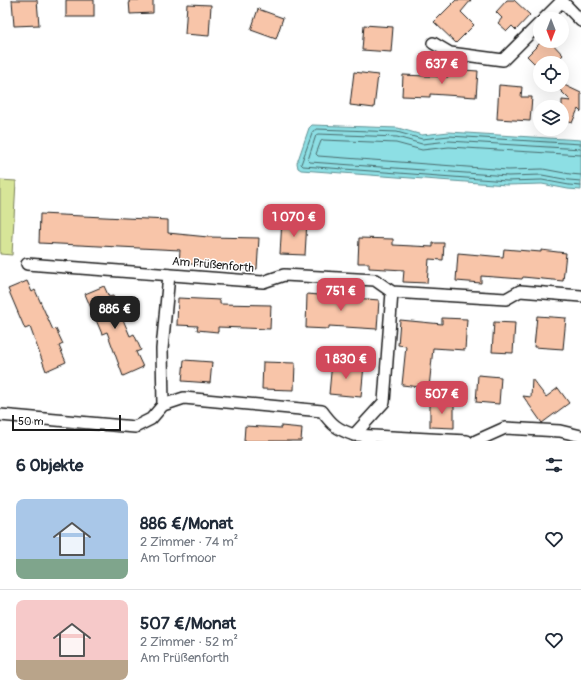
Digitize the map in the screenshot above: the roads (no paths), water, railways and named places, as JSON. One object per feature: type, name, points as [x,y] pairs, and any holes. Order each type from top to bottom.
[{"type":"street","points":[[551,12],[562,0],[581,21]]},
{"type":"street","points":[[433,43],[450,53],[503,60],[533,30]]},
{"type":"street","name":"Am Prüßenforth","points":[[27,264],[263,282],[284,275],[376,280],[392,292]]},
{"type":"street","points":[[164,405],[162,348],[169,274]]},
{"type":"street","points":[[354,435],[384,402],[392,292],[506,299],[520,291],[581,296]]},
{"type":"street","points":[[0,415],[135,427],[151,419],[164,405],[184,398],[322,411],[330,422],[341,431],[354,435],[467,441]]},
{"type":"street","points":[[476,441],[505,428],[560,432],[581,436]]},
{"type":"water","points":[[312,125],[398,128],[422,135],[449,132],[581,140],[581,190],[542,184],[507,185],[301,170],[298,168],[297,163],[309,128]]}]
